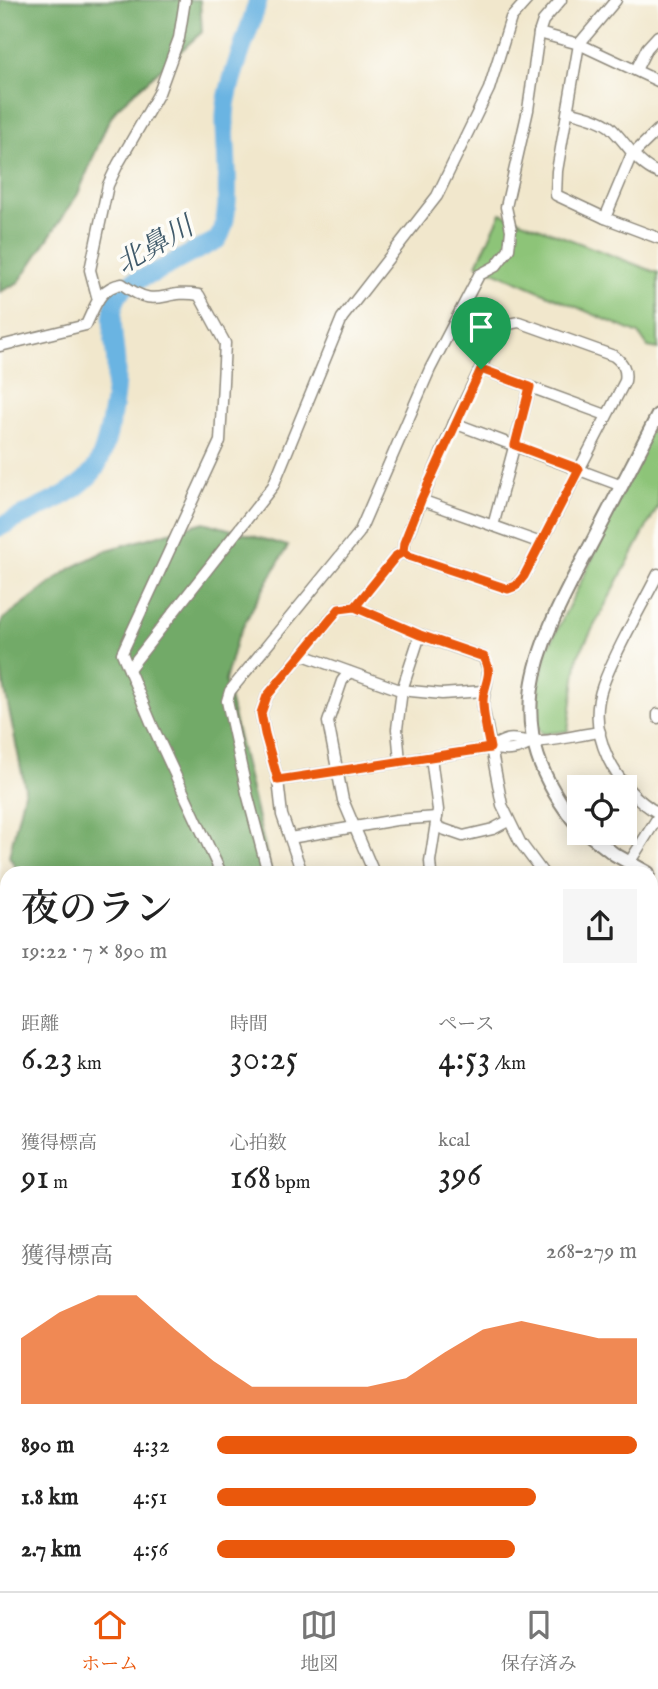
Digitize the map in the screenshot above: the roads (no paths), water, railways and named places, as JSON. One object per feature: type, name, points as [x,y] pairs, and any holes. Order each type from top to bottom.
[{"type":"street","points":[[97,300],[90,270],[108,185],[159,93],[179,38],[185,0]]},
{"type":"street","points":[[129,669],[273,486],[342,318],[437,196],[489,89],[511,18],[527,0]]},
{"type":"street","points":[[266,866],[227,701],[230,691],[359,533],[430,369],[480,275],[496,265],[509,249],[511,230],[506,207],[528,110],[539,33],[543,21],[561,0]]},
{"type":"street","points":[[616,0],[579,44],[555,195],[658,238]]},
{"type":"street","points":[[539,33],[579,44],[658,81]]},
{"type":"street","points":[[636,70],[646,48],[658,36]]},
{"type":"street","points":[[568,111],[608,126],[644,167],[658,173]]},
{"type":"street","points":[[605,218],[634,153],[658,130]]},
{"type":"street","points":[[0,346],[86,325],[97,300],[111,286],[122,284],[137,295],[151,300],[187,293],[199,295],[225,343],[220,441],[122,653],[218,866]]},
{"type":"street","points":[[519,323],[614,356],[621,361],[626,372],[625,381],[524,576],[516,586],[508,589],[403,552],[404,543],[454,423],[501,328],[507,324],[519,323]]},
{"type":"street","points":[[481,369],[606,415]]},
{"type":"street","points":[[494,526],[530,387]]},
{"type":"street","points":[[567,812],[542,769],[533,742],[530,704],[534,671],[543,642],[567,590],[658,415]]},
{"type":"street","points":[[454,423],[622,486]]},
{"type":"street","points":[[421,500],[541,543]]},
{"type":"street","points":[[355,607],[396,556],[403,552]]},
{"type":"street","points":[[641,866],[658,815],[623,785],[608,759],[600,732],[602,687],[658,574]]},
{"type":"street","points":[[300,866],[282,815],[278,780],[261,713],[267,696],[303,656],[339,609],[355,607],[420,635],[484,657],[490,674],[483,691],[490,748],[502,805],[520,842],[538,866]]},
{"type":"street","points":[[400,761],[397,729],[402,690],[420,635]]},
{"type":"street","points":[[303,656],[402,690],[442,694],[483,691]]},
{"type":"street","points":[[349,672],[342,681],[328,722],[343,800],[371,866]]},
{"type":"street","points":[[278,780],[490,748],[505,751],[521,749],[533,742],[600,732]]},
{"type":"street","points":[[430,866],[437,822],[437,795],[431,757]]},
{"type":"street","points":[[290,838],[396,820],[437,822],[463,836],[493,829],[508,821]]},
{"type":"street","points":[[604,845],[634,866]]},
{"type":"street","points":[[658,956],[658,970]]},
{"type":"waterway","name":"北鼻川","points":[[0,527],[48,504],[82,483],[97,465],[107,439],[113,407],[116,367],[112,316],[117,297],[123,289],[217,240],[226,215],[226,103],[258,0]]}]
